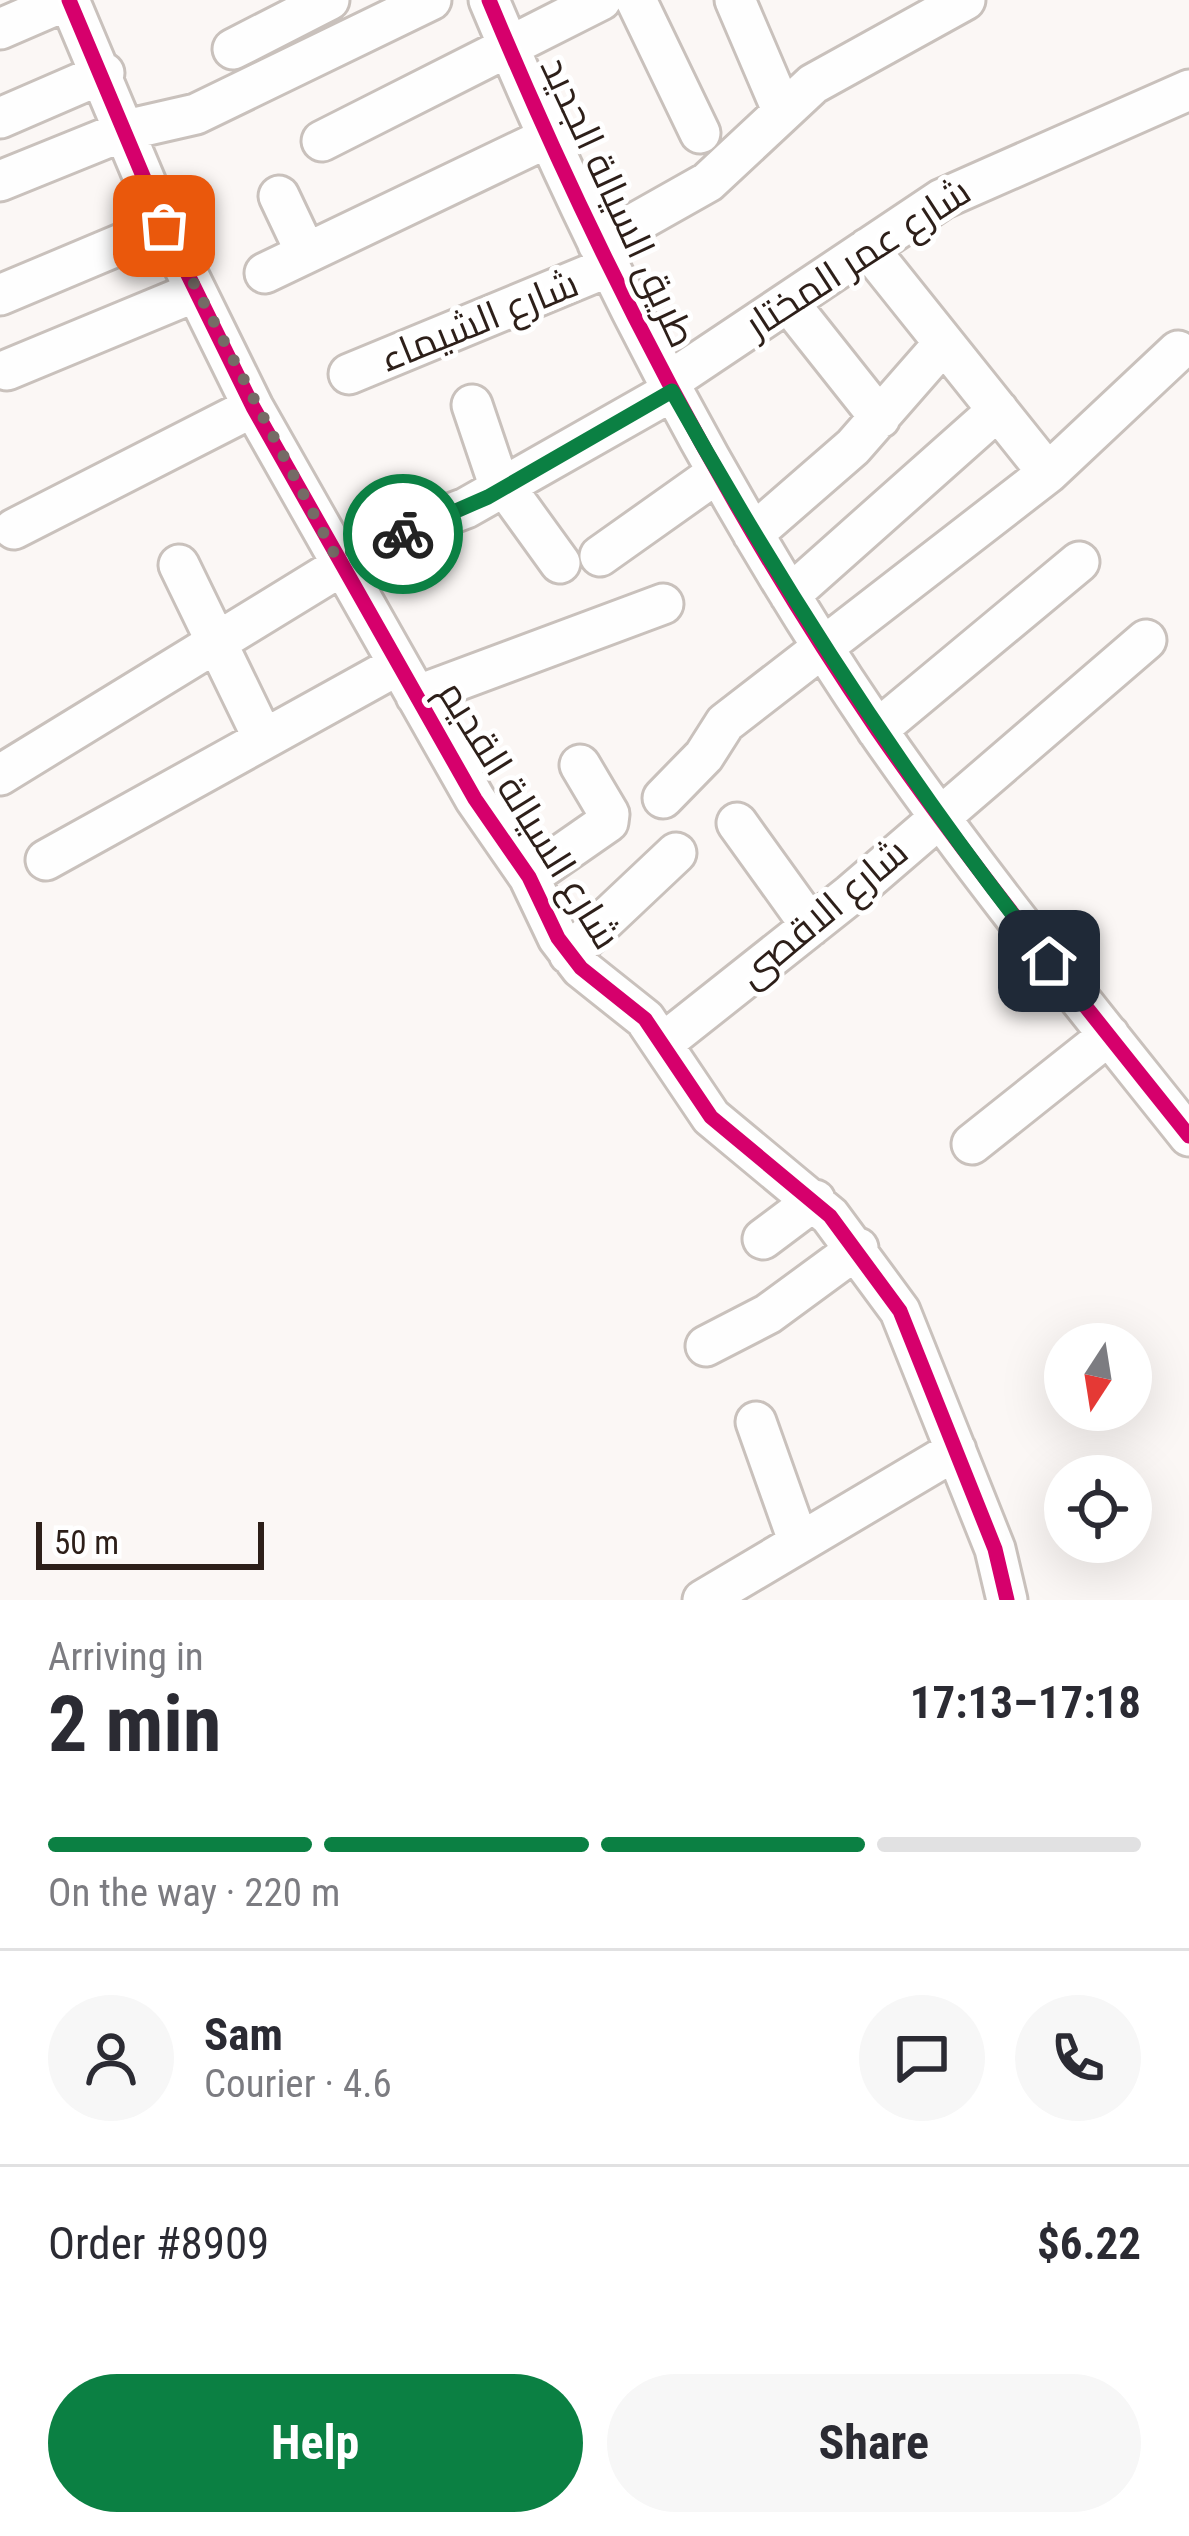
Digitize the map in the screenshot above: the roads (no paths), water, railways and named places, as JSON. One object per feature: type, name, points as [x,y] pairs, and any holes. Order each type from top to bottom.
[{"type":"street","points":[[0,29],[68,0]]},
{"type":"street","name":"شارع السيالة القديم","points":[[68,0],[104,73],[164,226],[253,407],[475,799],[529,878],[569,954],[634,1008],[711,1117],[815,1200],[858,1248],[917,1345],[995,1549],[1006,1600]]},
{"type":"street","points":[[233,49],[329,0]]},
{"type":"street","points":[[0,181],[126,130],[196,114],[431,0]]},
{"type":"street","name":"طريق السيالة الجديد","points":[[489,0],[603,256],[670,387],[790,595],[937,815],[1189,1136]]},
{"type":"street","points":[[322,141],[601,0]]},
{"type":"street","points":[[636,0],[700,133]]},
{"type":"street","points":[[735,0],[782,110]]},
{"type":"street","name":"شارع الشيماء","points":[[349,374],[603,256],[708,182],[782,110],[829,74],[965,0]]},
{"type":"street","points":[[0,118],[104,73]]},
{"type":"street","name":"شارع عمر المختار","points":[[0,775],[338,562],[504,488],[670,387],[958,190],[1189,90]]},
{"type":"street","points":[[265,272],[547,138]]},
{"type":"street","points":[[279,196],[306,253]]},
{"type":"street","points":[[0,295],[164,226]]},
{"type":"street","points":[[868,248],[1048,473]]},
{"type":"street","points":[[7,370],[195,292]]},
{"type":"street","points":[[788,302],[880,418]]},
{"type":"street","points":[[753,534],[880,418],[944,343]]},
{"type":"street","points":[[663,798],[704,756],[725,723],[1048,473],[1178,351]]},
{"type":"street","points":[[472,405],[480,440],[504,488],[560,563]]},
{"type":"street","points":[[14,530],[253,407]]},
{"type":"street","points":[[790,595],[998,410]]},
{"type":"street","points":[[600,556],[717,472]]},
{"type":"street","points":[[878,730],[1079,562]]},
{"type":"street","points":[[179,565],[262,736]]},
{"type":"street","points":[[46,860],[262,736],[407,680],[663,604]]},
{"type":"street","name":"شارع الاقصى","points":[[662,1044],[811,926],[1146,640]]},
{"type":"street","points":[[529,878],[608,822],[609,814],[580,765]]},
{"type":"street","points":[[737,823],[811,926]]},
{"type":"street","points":[[569,954],[676,853]]},
{"type":"street","points":[[973,1144],[1109,1035]]},
{"type":"street","points":[[763,1239],[815,1200]]},
{"type":"street","points":[[706,1346],[768,1314],[858,1248]]},
{"type":"street","points":[[756,1422],[799,1543]]},
{"type":"street","points":[[703,1600],[956,1450]]}]
